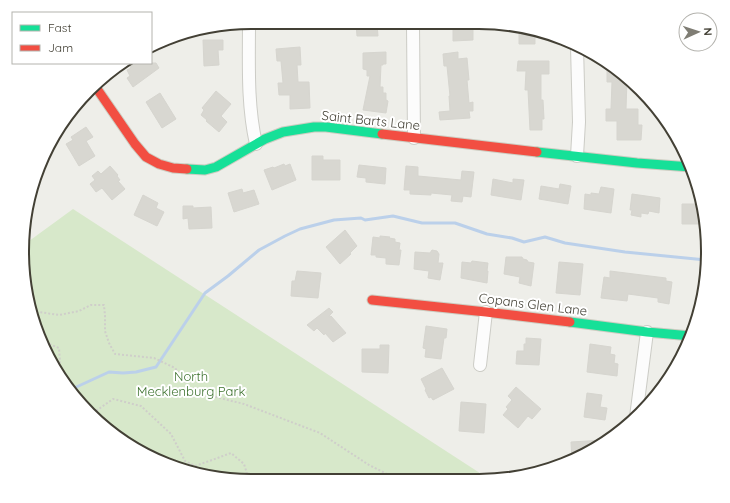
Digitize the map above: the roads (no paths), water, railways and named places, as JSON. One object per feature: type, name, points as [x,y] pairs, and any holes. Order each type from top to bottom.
[{"type":"street","points":[[249,29],[250,109],[256,144]]},
{"type":"street","points":[[412,29],[414,138]]},
{"type":"street","points":[[577,52],[579,122],[577,156]]},
{"type":"street","name":"Saint Barts Lane","points":[[98,90],[135,144],[146,157],[159,164],[173,168],[205,170],[216,166],[256,144],[283,132],[314,126],[684,167]]},
{"type":"street","name":"Copans Glen Lane","points":[[372,300],[685,335]]},
{"type":"street","points":[[480,365],[486,312]]},
{"type":"street","points":[[637,408],[647,332]]},
{"type":"waterway","points":[[75,387],[109,372],[136,372],[156,367],[205,293],[259,250],[300,229],[334,220],[361,218],[365,220],[393,216],[422,223],[455,223],[487,234],[512,238],[524,242],[545,237],[565,243],[625,252],[701,260]]},
{"type":"park label","name":"North Mecklenburg Park","points":[[191,384]]}]
